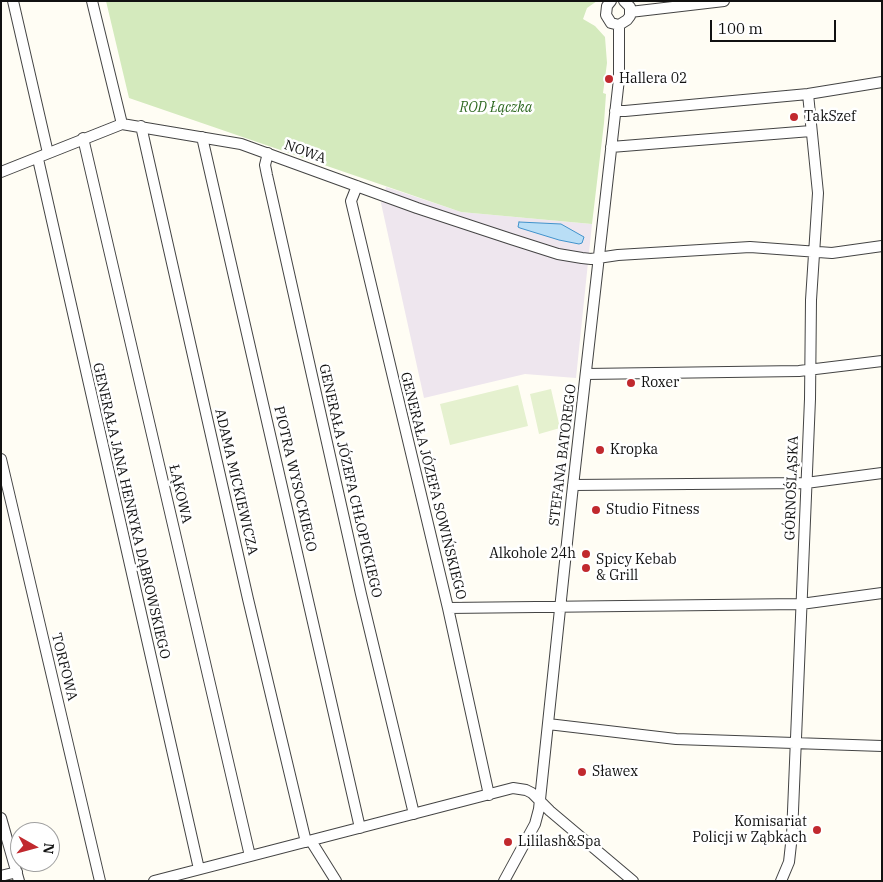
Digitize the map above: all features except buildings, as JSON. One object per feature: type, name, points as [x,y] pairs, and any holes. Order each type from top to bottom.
[{"type":"street","points":[[13,1],[48,152]]},
{"type":"street","points":[[92,1],[122,124]]},
{"type":"street","points":[[612,1],[607,6],[606,15],[611,23],[619,25],[627,20],[630,12],[630,7],[624,1]]},
{"type":"street","points":[[630,12],[724,1]]},
{"type":"street","name":"STEFANA BATOREGO","points":[[504,881],[535,824],[540,801],[620,65],[619,25]]},
{"type":"street","points":[[615,111],[808,94],[882,82]]},
{"type":"street","name":"GÓRNOŚLĄSKA","points":[[780,881],[790,856],[802,604],[811,300],[818,193],[808,94]]},
{"type":"street","name":"NOWA","points":[[1,172],[38,159],[48,152],[122,124],[241,144],[356,186],[544,250],[587,258],[750,247],[832,253],[882,246]]},
{"type":"street","name":"ADAMA MICKIEWICZA","points":[[142,126],[248,599],[308,842],[336,881]]},
{"type":"street","points":[[611,147],[811,131]]},
{"type":"street","name":"PIOTRA WYSOCKIEGO","points":[[202,137],[360,828]]},
{"type":"street","name":"ŁĄKOWA","points":[[83,138],[250,856]]},
{"type":"street","name":"GENERAŁA JÓZEFA CHŁOPICKIEGO","points":[[268,153],[264,165],[361,594],[414,814]]},
{"type":"street","name":"GENERAŁA JANA HENRYKA DĄBROWSKIEGO","points":[[38,159],[199,869]]},
{"type":"street","name":"GENERAŁA JÓZEFA SOWIŃSKIEGO","points":[[356,186],[350,201],[448,608],[489,795]]},
{"type":"street","points":[[586,374],[810,370],[882,361]]},
{"type":"street","name":"TORFOWA","points":[[1,459],[100,881]]},
{"type":"street","points":[[573,485],[806,482],[882,473]]},
{"type":"street","points":[[448,608],[802,604],[882,594]]},
{"type":"street","points":[[548,724],[676,739],[882,746]]},
{"type":"street","points":[[156,880],[507,789],[520,788],[532,793],[550,811],[632,880]]},
{"type":"street","points":[[1,818],[18,876],[1,876]]},
{"type":"shaded area","points":[[386,187],[461,212],[592,224],[576,378],[525,374],[424,398],[381,203]]},
{"type":"green space","name":"ROD Łączka","points":[[106,1],[597,1],[587,8],[583,19],[595,26],[605,37],[607,63],[603,93],[606,94],[604,123],[592,224],[461,212],[129,98]]},
{"type":"green space","points":[[518,385],[528,426],[450,445],[440,404]]},
{"type":"green space","points":[[551,389],[560,428],[539,434],[530,394]]},
{"type":"water","points":[[519,222],[561,224],[584,237],[582,243],[579,244],[559,240],[520,228],[518,227]]},
{"type":"place","name":"Hallera 02","points":[[609,79]]},
{"type":"place","name":"TakSzef","points":[[794,117]]},
{"type":"place","name":"Roxer","points":[[631,383]]},
{"type":"place","name":"Kropka","points":[[600,450]]},
{"type":"place","name":"Studio Fitness","points":[[596,510]]},
{"type":"place","name":"Alkohole 24h","points":[[586,554]]},
{"type":"place","name":"Spicy Kebab & Grill","points":[[586,568]]},
{"type":"place","name":"Sławex","points":[[582,772]]},
{"type":"place","name":"Komisariat Policji w Ząbkach","points":[[817,830]]},
{"type":"place","name":"Lililash&Spa","points":[[508,842]]}]
